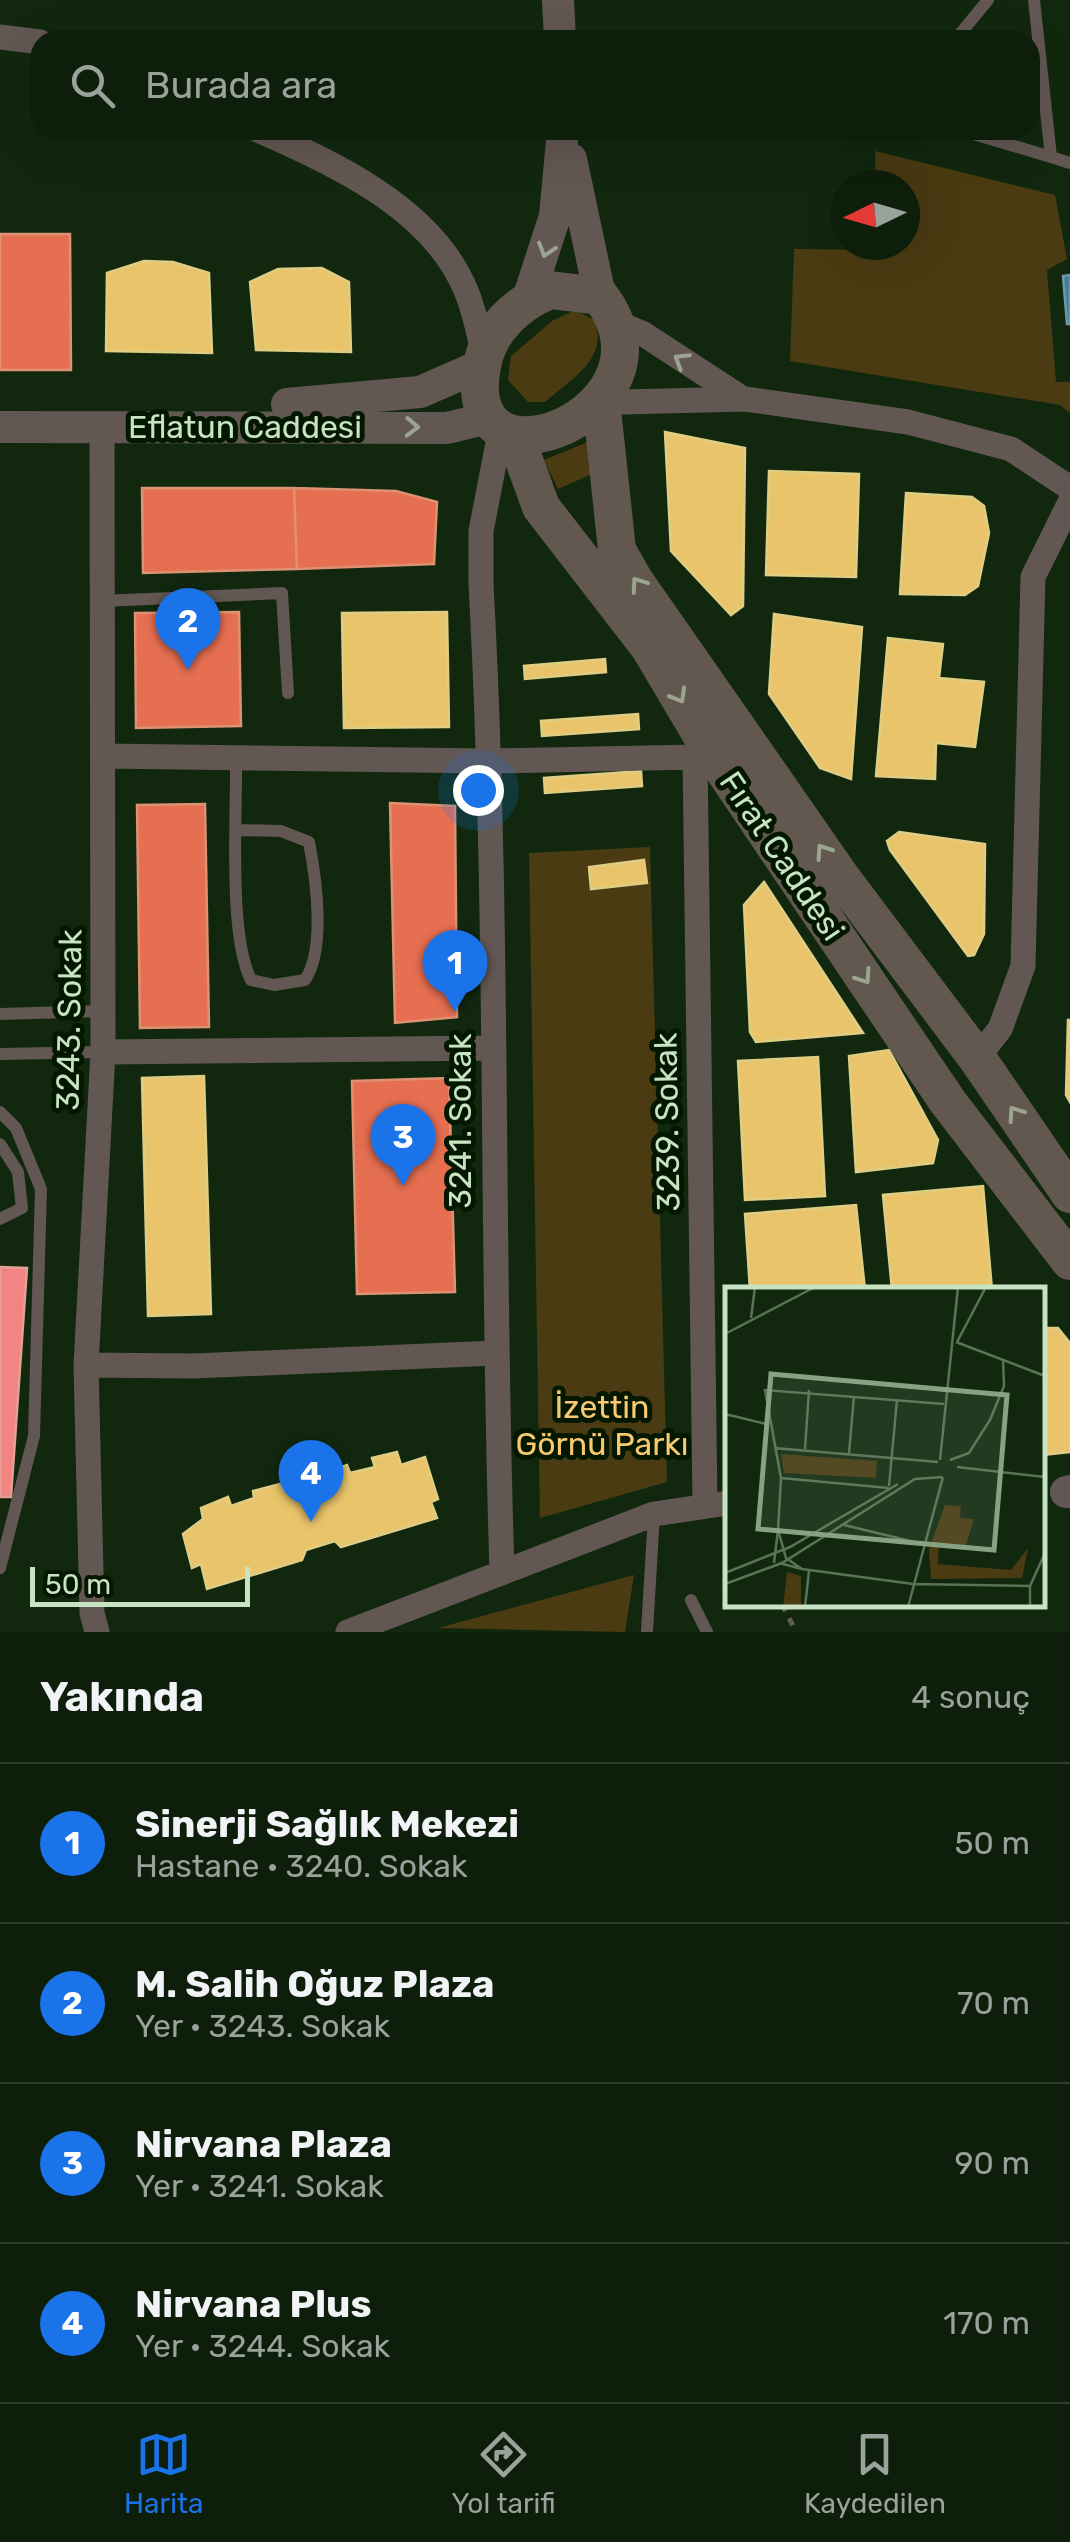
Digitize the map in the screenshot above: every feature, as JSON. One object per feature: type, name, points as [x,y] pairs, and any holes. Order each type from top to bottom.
[{"type":"main road","points":[[550,290],[608,310],[622,338],[618,372],[603,396],[540,434],[501,430],[477,391],[483,360],[501,325],[528,298],[550,290]]},
{"type":"main road","points":[[603,396],[617,550],[843,880],[976,1058],[1070,1194]]},
{"type":"main road","name":"Fırat Caddesi","points":[[501,430],[541,507],[650,648],[703,754],[948,1102],[1070,1261]]},
{"type":"street","points":[[558,0],[560,30]]},
{"type":"street","points":[[0,37],[30,41]]},
{"type":"street","points":[[281,140],[333,162],[422,228],[464,285],[483,360]]},
{"type":"street","points":[[528,298],[555,216],[563,140]]},
{"type":"street","points":[[566,140],[608,310],[744,400]]},
{"type":"street","name":"Eflatun Caddesi","points":[[0,408],[334,402],[420,392],[483,360]]},
{"type":"street","points":[[603,396],[623,402],[744,400],[908,422],[1011,449],[1070,488]]},
{"type":"street","name":"Eflatun Caddesi","points":[[0,428],[501,430]]},
{"type":"street","name":"3243. Sokak","points":[[95,1622],[86,1365],[103,1052],[102,428]]},
{"type":"street","name":"3241. Sokak","points":[[501,430],[481,532],[490,761],[494,1354],[502,1571]]},
{"type":"street","points":[[976,1058],[1000,1029],[1023,966],[1033,577],[1070,502]]},
{"type":"street","points":[[103,756],[490,761],[703,754]]},
{"type":"street","name":"3239. Sokak","points":[[703,754],[716,1504]]},
{"type":"street","points":[[103,1052],[492,1048]]},
{"type":"street","points":[[86,1365],[194,1366],[494,1354]]},
{"type":"street","points":[[348,1632],[654,1514],[716,1504]]},
{"type":"lane","points":[[963,30],[988,0]]},
{"type":"lane","points":[[1034,0],[1037,30]]},
{"type":"lane","points":[[1040,56],[1051,158]]},
{"type":"lane","points":[[992,140],[1070,163]]},
{"type":"lane","points":[[102,601],[282,592],[288,693]]},
{"type":"lane","points":[[236,757],[241,960],[251,980],[274,985],[305,980],[314,966],[315,950],[316,882],[309,842],[281,831],[238,830]]},
{"type":"lane","points":[[0,1014],[103,1011]]},
{"type":"lane","points":[[0,1054],[103,1052]]},
{"type":"lane","points":[[0,1112],[16,1128],[41,1189],[34,1436],[0,1568]]},
{"type":"lane","points":[[0,1144],[18,1172],[22,1208],[0,1219]]},
{"type":"lane","points":[[647,1632],[654,1514]]},
{"type":"lane","points":[[691,1600],[707,1632]]},
{"type":"path","points":[[784,1607],[796,1632]]},
{"type":"green space","points":[[875,151],[1055,195],[1067,259],[1047,270],[1056,382],[1070,382],[1070,413],[1060,405],[790,361],[794,249],[830,249],[830,260],[920,260],[920,170],[876,170]]},
{"type":"green space","points":[[575,310],[594,320],[598,333],[592,357],[545,402],[528,402],[508,380],[511,356],[552,321]]},
{"type":"green space","points":[[595,439],[599,471],[558,489],[544,460]]},
{"type":"green space","name":"İzettin Görnü Parkı","points":[[650,847],[667,1482],[540,1518],[529,853]]},
{"type":"green space","points":[[634,1575],[625,1632],[438,1628]]},
{"type":"building: Konut","points":[[144,261],[173,262],[209,273],[212,353],[106,351],[107,273]]},
{"type":"building: Konut","points":[[322,268],[349,282],[351,352],[256,350],[250,282],[278,269]]},
{"type":"building: Konut","points":[[665,432],[745,448],[743,606],[731,615],[671,551]]},
{"type":"building: Konut","points":[[769,471],[859,474],[856,577],[766,575]]},
{"type":"building: Konut","points":[[906,493],[972,497],[984,506],[989,533],[978,586],[965,595],[900,594]]},
{"type":"building: Konut","points":[[447,612],[449,727],[344,728],[342,613]]},
{"type":"building: Konut","points":[[774,614],[862,627],[851,779],[820,768],[769,694]]},
{"type":"building: Konut","points":[[888,638],[943,644],[939,678],[984,682],[975,747],[936,743],[935,779],[876,776]]},
{"type":"building: Konut","points":[[605,659],[606,672],[525,679],[524,666]]},
{"type":"building: Konut","points":[[638,714],[639,729],[542,736],[541,721]]},
{"type":"building: Konut","points":[[641,771],[642,786],[545,793],[544,778]]},
{"type":"building: Konut","points":[[899,832],[985,844],[984,934],[974,955],[968,956],[890,850],[887,841]]},
{"type":"building: Konut","points":[[644,860],[647,883],[591,889],[589,867]]},
{"type":"building: Konut","points":[[764,882],[863,1033],[756,1042],[750,1032],[744,905]]},
{"type":"building: Konut","points":[[1070,1020],[1070,1102],[1066,1095]]},
{"type":"building: Konut","points":[[889,1050],[938,1140],[933,1163],[856,1172],[849,1056]]},
{"type":"building: Konut","points":[[818,1057],[825,1196],[745,1200],[738,1061]]},
{"type":"building: Konut","points":[[204,1076],[211,1314],[148,1316],[142,1078]]},
{"type":"building: Konut","points":[[983,1186],[992,1287],[892,1287],[883,1195]]},
{"type":"building: Konut","points":[[856,1205],[865,1287],[750,1287],[745,1214]]},
{"type":"building: Konut","points":[[1045,1328],[1058,1328],[1070,1343],[1070,1452],[1045,1455]]},
{"type":"building: Konut","points":[[397,1452],[401,1465],[425,1457],[438,1499],[431,1502],[437,1518],[341,1547],[335,1541],[306,1550],[302,1560],[207,1589],[201,1564],[192,1568],[183,1534],[203,1519],[201,1508],[228,1497],[231,1506],[254,1498],[253,1491],[280,1484],[284,1492],[303,1485],[307,1495],[326,1488],[322,1473],[347,1465],[350,1473],[375,1467],[372,1458]]},
{"type":"building: Ticaret","points":[[0,234],[70,234],[71,370],[0,370]]},
{"type":"building: Ticaret","points":[[142,488],[294,488],[297,569],[143,573]]},
{"type":"building: Ticaret","points":[[294,488],[396,491],[437,502],[434,564],[297,569]]},
{"type":"building: Ticaret","points":[[239,612],[241,726],[136,728],[135,613]]},
{"type":"building: Ticaret","points":[[390,803],[455,806],[457,1017],[395,1023]]},
{"type":"building: Ticaret","points":[[205,804],[209,1027],[140,1028],[137,805]]},
{"type":"building: Ticaret","points":[[449,1078],[455,1292],[357,1294],[352,1081]]},
{"type":"building: Sağlık","points":[[0,1267],[27,1268],[11,1497],[0,1497]]},
{"type":"building: Kamu","points":[[1070,275],[1070,324],[1067,324],[1063,276]]},
{"type":"place","name":"M. Salih Oğuz Plaza","points":[[188,670]]},
{"type":"place","name":"Sinerji Sağlık Mekezi","points":[[455,1012]]},
{"type":"place","name":"Nirvana Plaza","points":[[403,1186]]},
{"type":"place","name":"Nirvana Plus","points":[[311,1522]]}]
